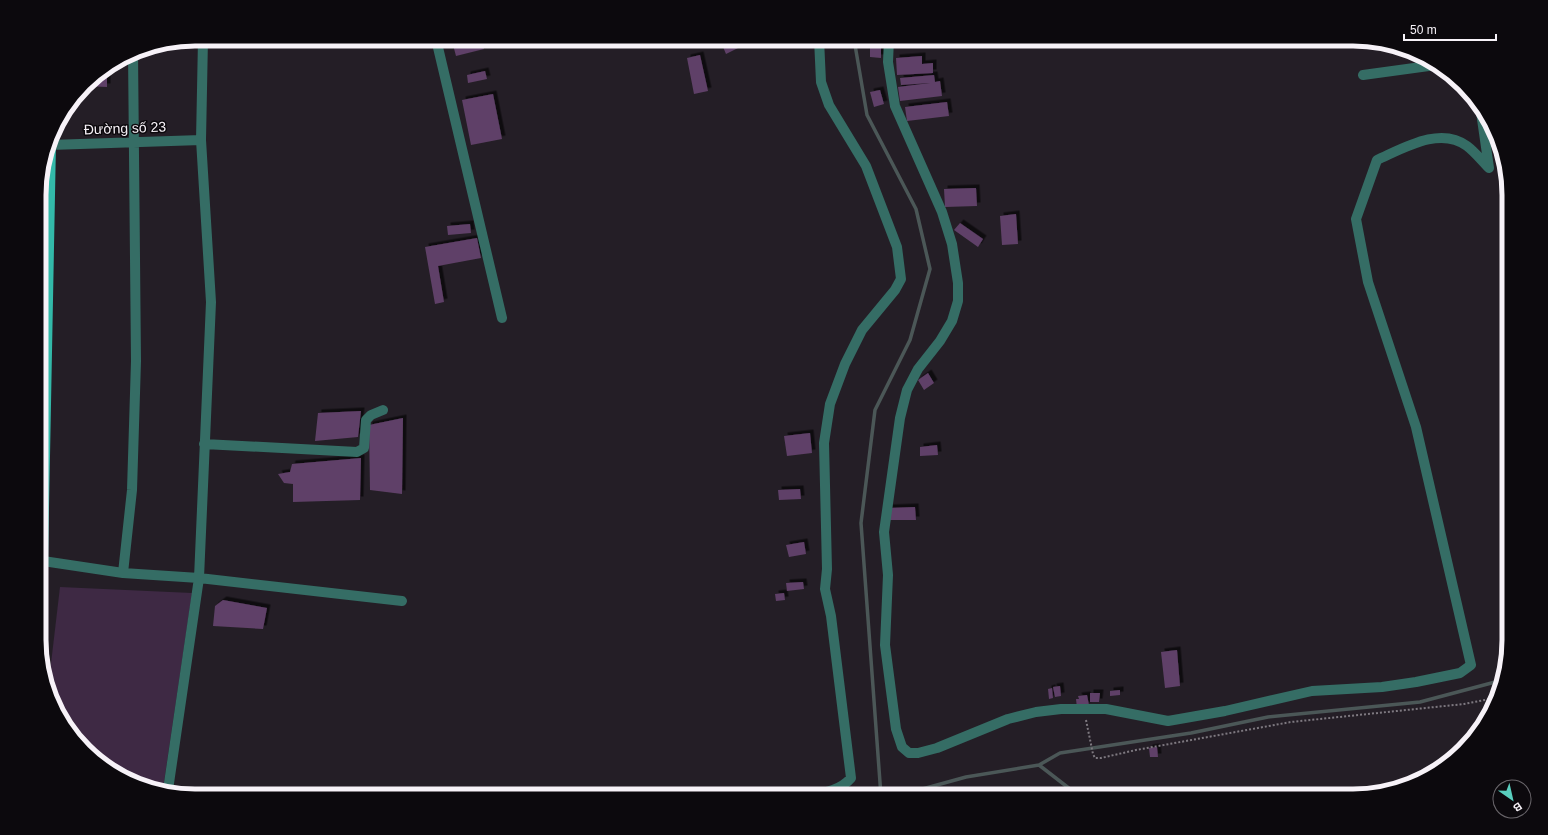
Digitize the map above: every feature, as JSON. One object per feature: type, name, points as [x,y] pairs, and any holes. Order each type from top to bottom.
[{"type":"main road","points":[[46,352],[50,163]]},
{"type":"street","points":[[169,787],[199,578],[211,302],[201,140],[203,46]]},
{"type":"street","points":[[438,46],[502,318]]},
{"type":"street","points":[[819,46],[821,82],[829,105],[866,166],[897,247],[901,279],[895,290],[862,330],[845,364],[830,404],[824,442],[827,569],[825,589],[832,624],[851,778],[845,785],[837,789]]},
{"type":"street","points":[[889,46],[888,62],[895,106],[942,212],[956,262],[958,289],[958,301],[952,321],[906,390],[900,418],[884,532],[888,575],[885,645],[896,730],[902,746],[909,753],[918,753],[937,748],[1008,719],[1036,712],[1061,709],[1106,709],[1168,721],[1225,711],[1312,691],[1416,682],[1460,673],[1471,665],[1416,427],[1368,282],[1356,219],[1377,160],[1409,146],[1433,138],[1453,138],[1467,146],[1489,168],[1482,120]]},
{"type":"street","points":[[123,573],[132,490],[136,361],[133,59]]},
{"type":"street","points":[[1363,75],[1428,66]]},
{"type":"street","name":"Đường số 23","points":[[55,144],[201,140]]},
{"type":"street","points":[[204,444],[357,452],[364,448],[366,420],[368,416],[383,410]]},
{"type":"street","points":[[46,562],[123,573],[199,578],[402,601]]},
{"type":"path","points":[[1084,710],[1093,754],[1096,758],[1101,758],[1144,748],[1291,722],[1490,700]]},
{"type":"shaded area","points":[[60,587],[192,593],[164,786],[129,774],[112,764],[97,752],[77,731],[66,715],[57,697],[50,673]]},
{"type":"building","points":[[453,46],[483,46],[484,49],[456,56]]},
{"type":"building","points":[[723,46],[737,46],[738,48],[726,54]]},
{"type":"building","points":[[870,47],[881,47],[881,58],[870,57]]},
{"type":"building","points":[[700,55],[708,91],[694,94],[687,58]]},
{"type":"building","points":[[922,56],[922,64],[933,63],[933,73],[897,75],[896,58]]},
{"type":"building","points":[[485,71],[487,79],[468,83],[467,75]]},
{"type":"building","points":[[934,75],[935,82],[940,81],[942,96],[900,101],[898,87],[930,83],[901,85],[900,78]]},
{"type":"building","points":[[103,78],[107,78],[107,87],[94,86]]},
{"type":"building","points":[[880,90],[884,104],[874,107],[870,92]]},
{"type":"building","points":[[493,94],[502,139],[471,145],[462,100]]},
{"type":"building","points":[[947,102],[949,116],[907,121],[905,107]]},
{"type":"building","points":[[976,188],[977,206],[945,207],[944,189]]},
{"type":"building","points":[[1016,214],[1018,244],[1002,245],[1000,216]]},
{"type":"building","points":[[960,223],[983,239],[978,247],[954,230]]},
{"type":"building","points":[[470,224],[471,233],[448,235],[447,226]]},
{"type":"building","points":[[477,238],[481,258],[438,266],[444,302],[435,304],[425,247]]},
{"type":"building","points":[[928,373],[934,383],[924,390],[918,380]]},
{"type":"building","points":[[361,411],[358,437],[315,441],[318,413]]},
{"type":"building","points":[[403,418],[402,494],[370,490],[369,425]]},
{"type":"building","points":[[810,433],[812,453],[787,456],[784,436]]},
{"type":"building","points":[[937,445],[938,455],[920,456],[920,447]]},
{"type":"building","points":[[361,458],[360,500],[293,502],[293,484],[284,483],[278,474],[290,472],[292,464]]},
{"type":"building","points":[[800,489],[801,499],[779,500],[778,490]]},
{"type":"building","points":[[915,507],[916,520],[890,520],[889,508]]},
{"type":"building","points":[[804,542],[806,554],[789,557],[786,545]]},
{"type":"building","points":[[803,582],[804,589],[787,591],[786,583]]},
{"type":"building","points":[[784,593],[785,600],[776,601],[775,594]]},
{"type":"building","points":[[223,600],[267,608],[263,629],[213,626],[215,606]]},
{"type":"building","points":[[1177,650],[1180,686],[1165,688],[1161,652]]},
{"type":"building","points":[[1060,686],[1061,696],[1055,697],[1053,687]]},
{"type":"building","points":[[1052,688],[1053,698],[1049,699],[1048,689]]},
{"type":"building","points":[[1120,690],[1120,695],[1110,696],[1110,691]]},
{"type":"building","points":[[1090,693],[1100,693],[1099,702],[1090,702]]},
{"type":"building","points":[[1087,695],[1089,705],[1077,708],[1076,699],[1079,699],[1078,696]]},
{"type":"building","points":[[1157,747],[1158,757],[1150,757],[1149,748]]},
{"type":"waterway","points":[[855,46],[867,115],[916,209],[930,269],[910,340],[875,410],[861,523],[880,789]]},
{"type":"waterway","points":[[922,789],[966,777],[1039,765],[1060,753],[1191,733],[1268,717],[1420,702],[1496,682]]},
{"type":"waterway","points":[[1039,765],[1070,789]]}]
